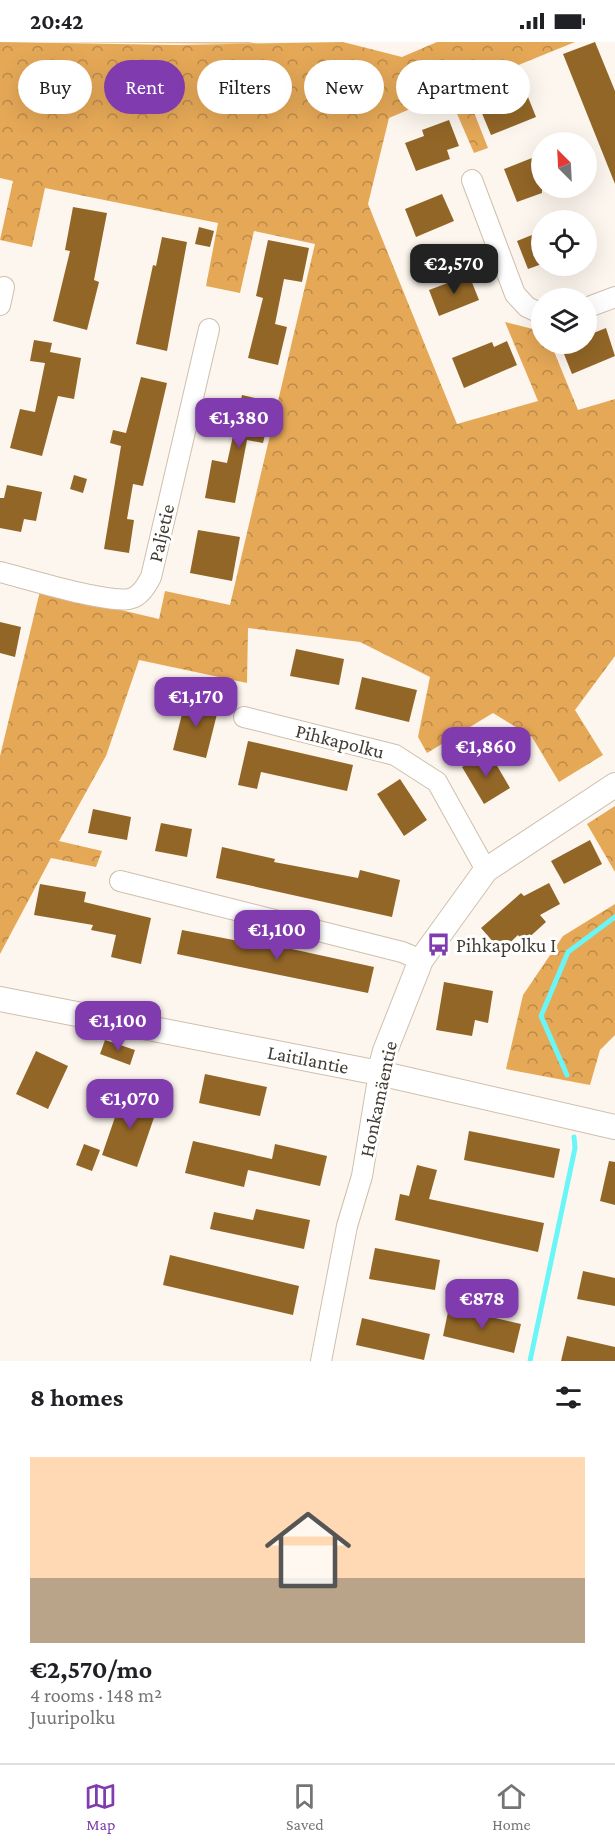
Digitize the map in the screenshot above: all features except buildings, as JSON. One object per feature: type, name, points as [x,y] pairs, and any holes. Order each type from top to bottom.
[{"type":"street","points":[[472,180],[515,294],[531,309]]},
{"type":"street","points":[[597,304],[615,297]]},
{"type":"street","name":"Paljetie","points":[[0,572],[109,598],[130,599],[145,590],[151,577],[209,329]]},
{"type":"street","name":"Pihkapolku","points":[[244,717],[395,755],[437,782],[486,870]]},
{"type":"street","name":"Honkamäentie","points":[[321,1361],[347,1226],[362,1176],[379,1073],[385,1050],[421,960],[486,870],[615,785]]},
{"type":"street","points":[[120,881],[379,946],[421,960]]},
{"type":"street","name":"Laitilantie","points":[[0,999],[379,1073],[615,1127]]},
{"type":"shaded area","points":[[38,42],[249,42],[258,44]]},
{"type":"green space","points":[[0,42],[177,45],[343,42],[402,57],[437,42],[575,42],[530,60],[396,60],[396,114],[398,114],[389,118],[368,204],[457,424],[538,401],[505,322],[531,328],[531,354],[555,354],[578,410],[615,399],[615,656],[575,710],[603,755],[559,782],[532,737],[493,713],[427,753],[418,737],[430,677],[360,642],[248,628],[247,683],[139,660],[106,756],[59,841],[102,851],[96,867],[51,858],[0,954],[0,756],[40,591],[159,619],[165,591],[230,605],[315,244],[254,231],[240,293],[206,286],[218,223],[45,188],[32,247],[0,240],[13,181],[0,178]]},
{"type":"green space","points":[[457,114],[475,114],[488,148],[474,153]]},
{"type":"green space","points":[[615,806],[615,872],[587,824]]},
{"type":"green space","points":[[615,904],[615,1035],[600,1050],[590,1085],[506,1069],[523,995],[563,936]]},
{"type":"waterway","points":[[567,1075],[541,1016],[568,952],[615,917]]},
{"type":"waterway","points":[[530,1361],[575,1148],[574,1137]]},
{"type":"place","name":"Pihkapolku I","points":[[438,945]]}]
